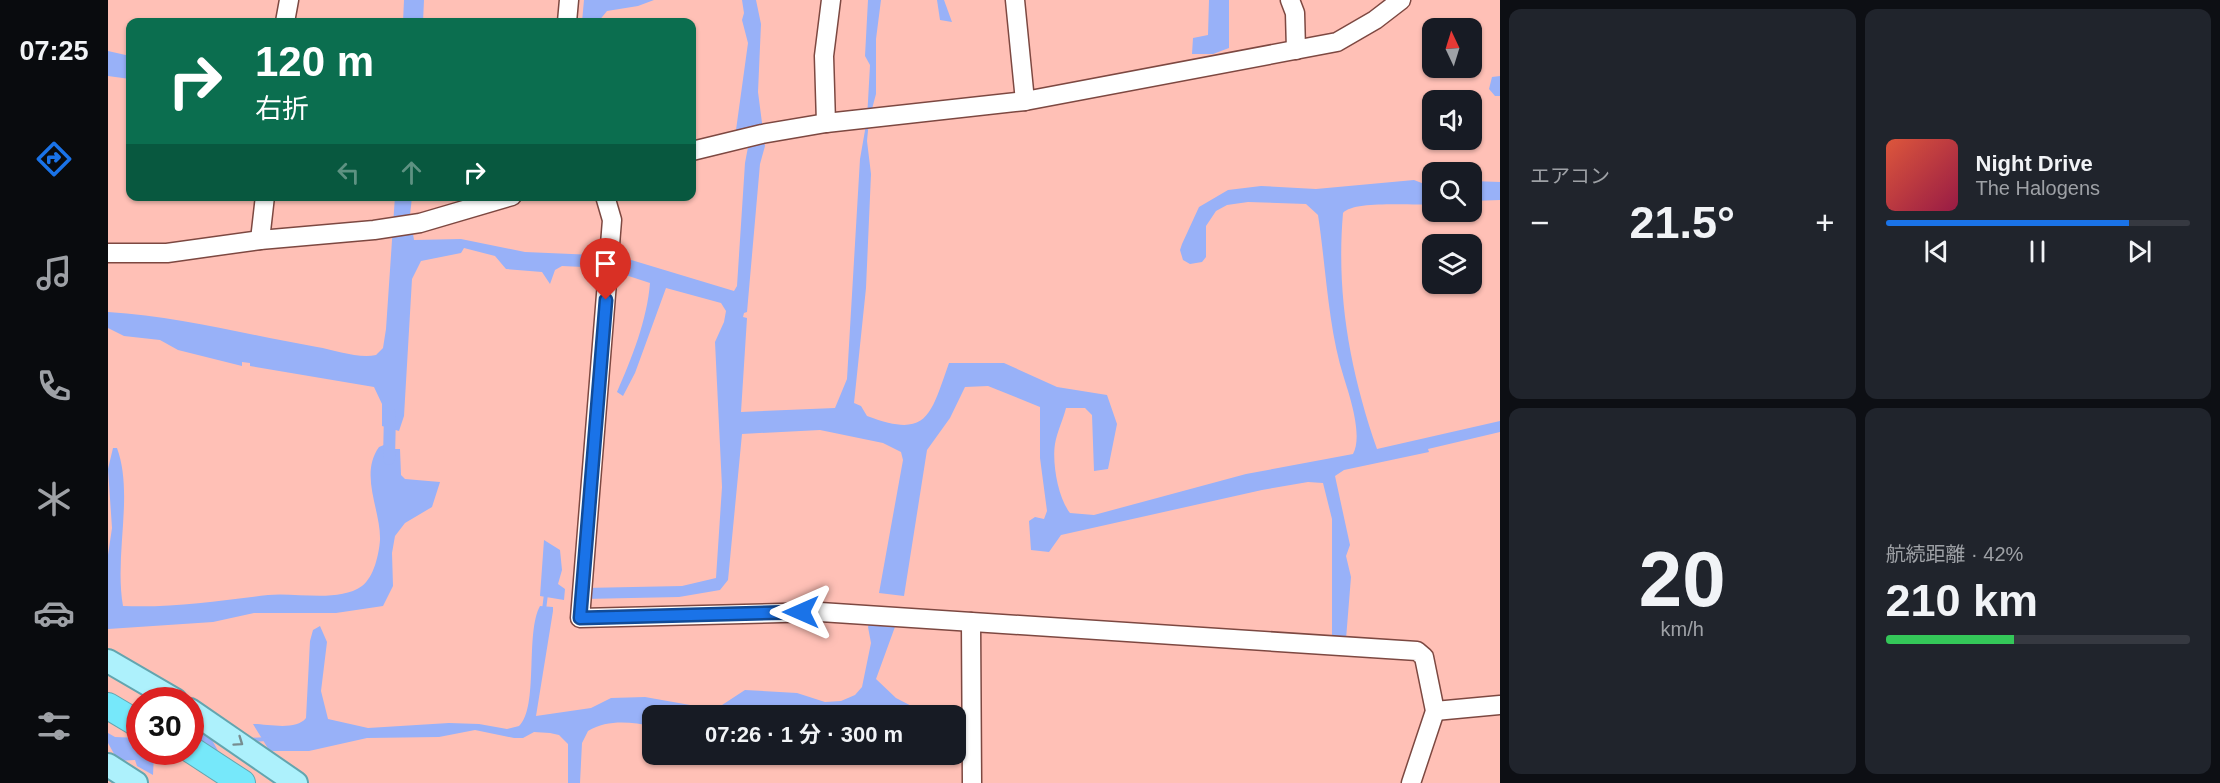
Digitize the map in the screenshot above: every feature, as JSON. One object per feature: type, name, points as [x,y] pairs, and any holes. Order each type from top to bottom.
[{"type":"highway","points":[[108,699],[126,709]]},
{"type":"highway","points":[[108,706],[126,717]]},
{"type":"highway","points":[[204,757],[242,783]]},
{"type":"highway","points":[[203,765],[231,783]]},
{"type":"main road","points":[[108,662],[152,687]]},
{"type":"main road","points":[[204,720],[296,783]]},
{"type":"main road","points":[[108,765],[136,783]]},
{"type":"street","points":[[286,18],[289,0]]},
{"type":"street","points":[[567,18],[569,0]]},
{"type":"street","points":[[826,123],[824,56],[831,0]]},
{"type":"street","points":[[1015,0],[1025,101]]},
{"type":"street","points":[[1290,0],[1295,13],[1296,50]]},
{"type":"street","points":[[696,151],[762,134],[826,123],[1025,101],[1337,42],[1375,20],[1401,0]]},
{"type":"street","points":[[261,240],[265,201]]},
{"type":"street","points":[[108,253],[166,253],[261,240],[374,230],[420,223],[495,201]]},
{"type":"street","points":[[606,201],[612,220],[580,618],[820,612],[1417,651],[1424,657],[1435,711],[1411,783]]},
{"type":"street","points":[[971,622],[972,783]]},
{"type":"street","points":[[1435,711],[1500,705]]},
{"type":"water","points":[[404,0],[424,0],[423,18],[403,18]]},
{"type":"water","points":[[584,0],[654,0],[638,6],[607,11],[601,18],[582,18]]},
{"type":"water","points":[[742,0],[756,0],[761,24],[758,92],[765,146],[760,164],[747,312],[743,317],[747,318],[741,412],[835,408],[847,379],[860,159],[867,119],[870,65],[865,56],[868,0],[881,0],[876,39],[876,94],[869,120],[867,141],[871,174],[866,288],[854,403],[861,406],[867,416],[903,425],[915,423],[924,418],[931,409],[949,363],[1004,363],[1057,387],[1107,395],[1117,424],[1108,469],[1094,471],[1092,415],[1085,408],[1066,408],[1057,435],[1054,452],[1055,470],[1062,499],[1070,513],[1094,515],[1246,474],[1353,454],[1357,437],[1356,427],[1334,339],[1318,215],[1306,204],[1248,202],[1227,205],[1216,211],[1206,226],[1206,257],[1202,262],[1190,264],[1183,260],[1180,250],[1199,207],[1228,190],[1261,186],[1316,189],[1414,180],[1422,183],[1422,204],[1359,206],[1343,213],[1342,274],[1347,332],[1359,391],[1377,449],[1500,421],[1500,432],[1428,449],[1429,452],[1344,470],[1335,476],[1350,545],[1346,556],[1351,577],[1346,639],[1334,640],[1332,635],[1332,519],[1323,483],[1308,482],[1262,490],[1061,535],[1049,552],[1031,550],[1029,521],[1035,517],[1044,519],[1047,511],[1040,458],[1040,407],[988,386],[965,387],[950,418],[927,450],[904,596],[879,593],[903,460],[901,452],[883,443],[820,430],[742,434],[728,580],[720,590],[679,597],[584,599],[584,588],[682,586],[716,578],[722,487],[715,342],[726,311],[721,303],[666,288],[635,373],[623,396],[617,392],[642,325],[650,283],[604,268],[562,266],[555,270],[550,284],[542,272],[506,269],[495,256],[464,248],[461,253],[421,261],[412,279],[404,416],[399,431],[382,426],[382,404],[374,387],[250,366],[250,363],[242,362],[242,366],[178,350],[160,340],[124,336],[108,328],[108,312],[134,314],[161,317],[355,355],[376,355],[383,348],[386,329],[395,201],[412,201],[410,215],[414,240],[461,239],[525,252],[618,256],[734,291],[737,286],[748,147],[744,130],[736,130],[748,43],[742,20],[744,13]]},
{"type":"water","points":[[937,0],[944,0],[952,22],[940,20]]},
{"type":"water","points":[[1209,0],[1229,0],[1229,48],[1213,54],[1192,54],[1193,38],[1208,35]]},
{"type":"water","points":[[108,51],[126,55],[126,78],[108,76]]},
{"type":"water","points":[[1500,76],[1500,96],[1495,96],[1489,89],[1492,77]]},
{"type":"water","points":[[1482,181],[1500,182],[1500,200],[1482,201]]},
{"type":"water","points":[[391,442],[395,449],[400,449],[401,475],[405,479],[440,482],[432,507],[405,523],[395,536],[392,553],[393,586],[383,606],[336,613],[254,613],[213,622],[108,629],[108,555],[112,528],[108,469],[113,448],[117,448],[124,485],[121,566],[123,606],[159,606],[279,594],[329,596],[352,591],[362,586],[373,571],[380,540],[372,493],[373,458],[379,447]]},
{"type":"water","points":[[544,540],[560,550],[562,570],[558,584],[565,589],[564,600],[540,596]]},
{"type":"water","points":[[540,606],[553,607],[536,716],[591,708],[611,698],[645,697],[690,705],[642,705],[642,725],[612,723],[588,731],[582,743],[580,783],[568,783],[568,744],[559,735],[550,733],[534,732],[523,738],[514,738],[475,730],[439,737],[367,738],[309,751],[273,751],[269,750],[253,724],[289,726],[306,718],[310,641],[313,630],[320,626],[327,642],[321,691],[328,719],[368,728],[449,723],[479,724],[507,729],[519,726],[525,717],[529,703],[536,618]]},
{"type":"water","points":[[884,607],[897,609],[896,624],[876,679],[896,698],[910,705],[722,705],[745,690],[797,693],[825,702],[841,701],[855,695],[862,687],[871,643],[868,627],[870,620]]},
{"type":"water","points":[[204,726],[221,756],[204,753]]},
{"type":"water","points":[[108,733],[115,737],[126,737],[126,761],[118,761],[108,743]]},
{"type":"water","points":[[153,765],[153,775],[137,766]]},
{"type":"waterway","points":[[389,459],[390,413]]},
{"type":"waterway","points":[[544,610],[546,594]]},
{"type":"waterway","points":[[248,740],[267,739]]},
{"type":"route","points":[[606,300],[580,618],[589,620],[762,611],[801,612]]}]
